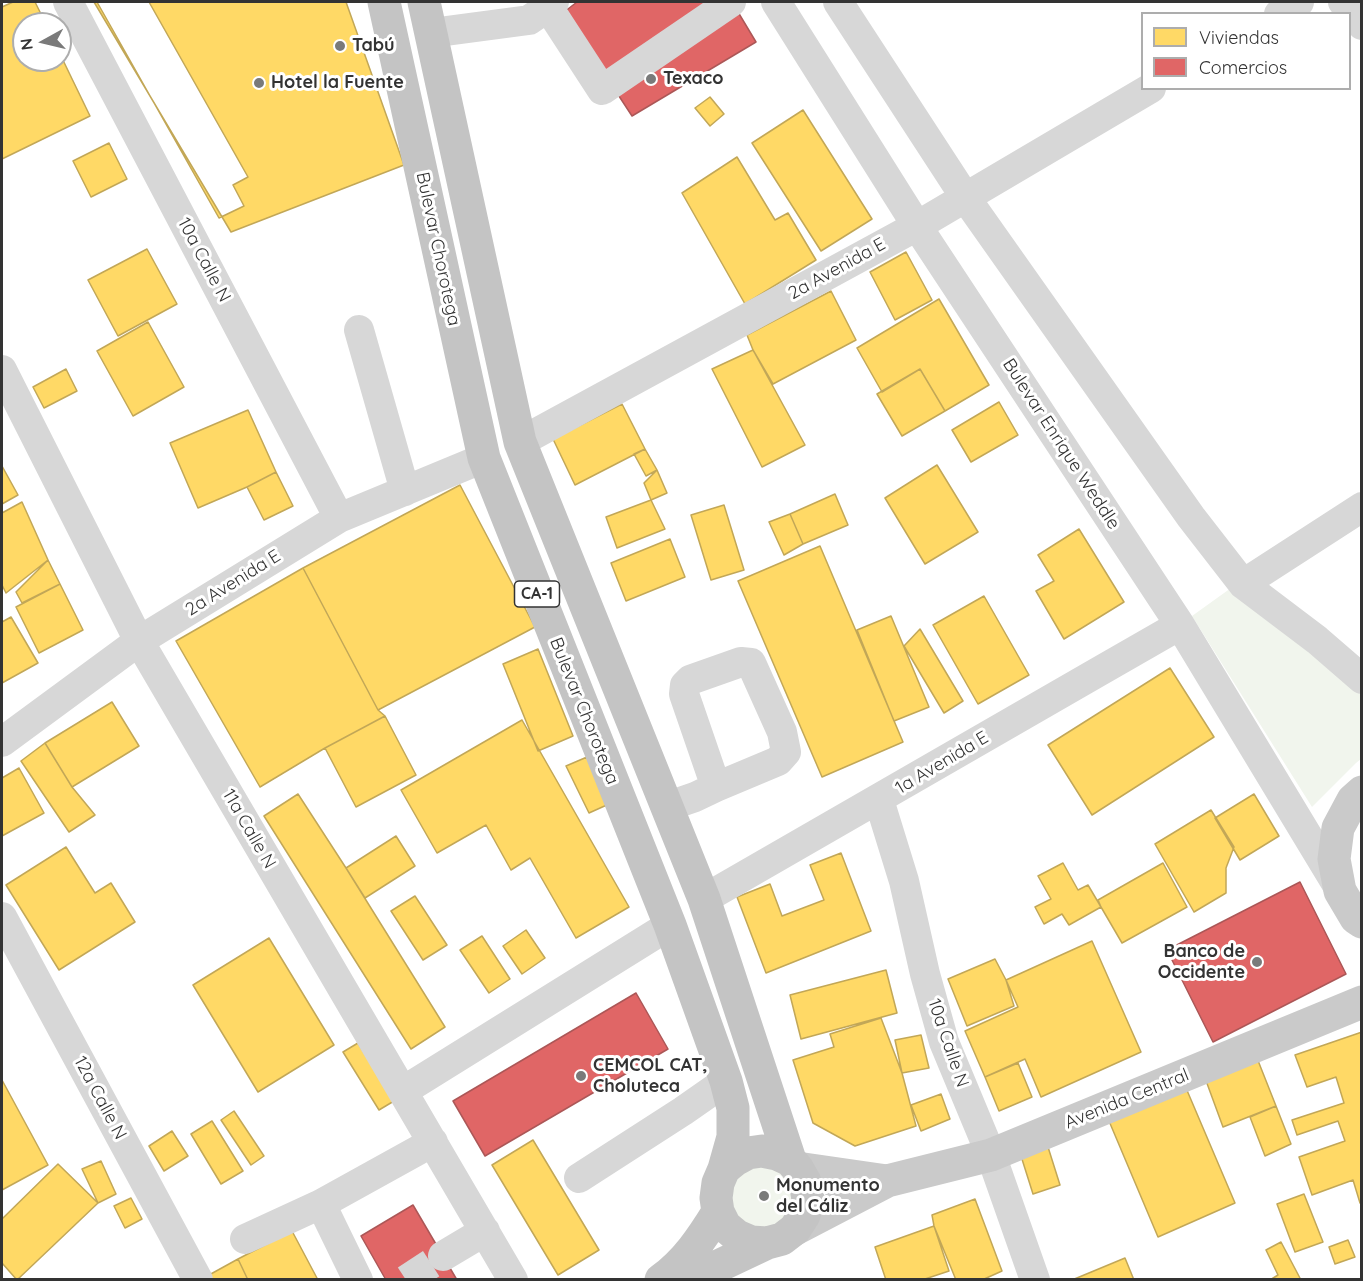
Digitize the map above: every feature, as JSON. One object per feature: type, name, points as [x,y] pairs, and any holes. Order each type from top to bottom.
[{"type":"highway","name":"Bulevar Chorotega","points":[[384,2],[484,458],[670,925],[726,1081],[733,1108],[733,1137],[724,1169]]},
{"type":"highway","name":"CA-1","points":[[424,2],[520,442],[704,899],[793,1164],[805,1182],[808,1198],[804,1215],[781,1236]]},
{"type":"highway","points":[[550,624],[587,609]]},
{"type":"highway","points":[[724,1169],[748,1153],[762,1151],[777,1154],[793,1164]]},
{"type":"highway","name":"CA-1","points":[[718,1212],[716,1197],[718,1183],[724,1169]]},
{"type":"highway","points":[[718,1212],[725,1226],[737,1236],[751,1242],[781,1236]]},
{"type":"highway","points":[[661,1280],[675,1270],[702,1239],[718,1212]]},
{"type":"highway","points":[[689,1280],[781,1236]]},
{"type":"main road","points":[[1355,915],[1334,859],[1338,828],[1353,800],[1362,792]]},
{"type":"main road","name":"Avenida Central","points":[[781,1236],[887,1181],[991,1155],[1362,1002]]},
{"type":"main road","name":"Avenida Central","points":[[793,1164],[887,1181]]},
{"type":"street","name":"10a Calle N","points":[[68,2],[339,518]]},
{"type":"street","points":[[430,33],[529,20],[551,4],[602,90],[731,2]]},
{"type":"street","name":"Bulevar Enrique Weddle","points":[[776,2],[917,226],[1180,625],[1355,915]]},
{"type":"street","points":[[837,2],[965,197],[1191,517],[1243,584],[1317,640],[1362,679]]},
{"type":"street","points":[[1282,12],[1299,2]]},
{"type":"street","points":[[1343,2],[1362,25]]},
{"type":"street","name":"2a Avenida E","points":[[520,442],[917,226],[1148,90]]},
{"type":"street","points":[[359,330],[405,491]]},
{"type":"street","name":"11a Calle N","points":[[2,370],[139,641],[513,1280]]},
{"type":"street","name":"2a Avenida E","points":[[2,742],[139,641],[339,518],[484,458]]},
{"type":"street","points":[[1243,584],[1362,507]]},
{"type":"street","name":"1a Avenida E","points":[[704,899],[1180,625]]},
{"type":"street","points":[[666,807],[716,787]]},
{"type":"street","name":"10a Calle N","points":[[879,800],[903,881],[944,1042],[991,1155],[1035,1280]]},
{"type":"street","name":"12a Calle N","points":[[2,917],[198,1280]]},
{"type":"street","points":[[403,1090],[670,925]]},
{"type":"street","points":[[579,1178],[726,1081]]},
{"type":"street","points":[[245,1239],[321,1204],[433,1142]]},
{"type":"street","points":[[321,1204],[358,1280]]},
{"type":"street","points":[[442,1256],[485,1231]]},
{"type":"shaded area","points":[[1231,588],[1307,648],[1361,695],[1361,759],[1312,807],[1192,616]]},
{"type":"shaded area","points":[[750,1162],[784,1167],[796,1208],[771,1231],[738,1222],[728,1189]]},
{"type":"building: Viviendas","points":[[13,2],[35,2],[40,12],[12,12],[12,72],[69,72],[90,116],[2,159],[2,7]]},
{"type":"building: Viviendas","name":"Hotel la Fuente","points":[[94,2],[346,2],[404,165],[231,232]]},
{"type":"building: Viviendas","points":[[97,2],[149,2],[248,177],[233,185],[244,206],[219,218]]},
{"type":"building: Viviendas","points":[[710,97],[724,114],[710,126],[695,108]]},
{"type":"building: Viviendas","points":[[803,110],[872,219],[821,251],[752,143]]},
{"type":"building: Viviendas","points":[[109,143],[127,179],[91,197],[73,161]]},
{"type":"building: Viviendas","points":[[737,157],[775,220],[788,213],[816,260],[745,304],[682,193]]},
{"type":"building: Viviendas","points":[[147,249],[177,304],[118,336],[88,280]]},
{"type":"building: Viviendas","points":[[906,252],[932,300],[895,320],[870,272]]},
{"type":"building: Viviendas","points":[[831,291],[856,340],[773,384],[747,335]]},
{"type":"building: Viviendas","points":[[939,299],[989,385],[945,411],[920,369],[882,392],[857,348]]},
{"type":"building: Viviendas","points":[[148,322],[184,387],[133,416],[97,351]]},
{"type":"building: Viviendas","points":[[753,350],[805,445],[762,467],[712,369]]},
{"type":"building: Viviendas","points":[[66,369],[77,391],[44,408],[33,387]]},
{"type":"building: Viviendas","points":[[920,369],[945,411],[902,436],[877,394]]},
{"type":"building: Viviendas","points":[[999,402],[1018,435],[971,462],[952,430]]},
{"type":"building: Viviendas","points":[[622,404],[645,449],[575,485],[553,439]]},
{"type":"building: Viviendas","points":[[248,410],[276,472],[198,508],[170,443]]},
{"type":"building: Viviendas","points":[[645,449],[657,470],[646,476],[634,454]]},
{"type":"building: Viviendas","points":[[937,465],[978,532],[925,564],[885,498]]},
{"type":"building: Viviendas","points":[[2,466],[18,495],[2,504]]},
{"type":"building: Viviendas","points":[[657,470],[667,493],[651,500],[644,483]]},
{"type":"building: Viviendas","points":[[276,472],[293,506],[264,520],[247,487]]},
{"type":"building: Viviendas","points":[[460,485],[535,627],[378,710],[303,568]]},
{"type":"building: Viviendas","points":[[835,494],[848,525],[803,544],[790,514]]},
{"type":"building: Viviendas","points":[[651,500],[665,529],[617,548],[606,517]]},
{"type":"building: Viviendas","points":[[22,502],[48,560],[6,593],[2,585],[2,513]]},
{"type":"building: Viviendas","points":[[724,505],[744,570],[711,580],[691,515]]},
{"type":"building: Viviendas","points":[[790,514],[803,544],[784,555],[769,522]]},
{"type":"building: Viviendas","points":[[1079,529],[1124,602],[1064,639],[1036,591],[1054,581],[1038,555]]},
{"type":"building: Viviendas","points":[[670,539],[685,577],[626,601],[611,563]]},
{"type":"building: Viviendas","points":[[820,546],[903,742],[822,777],[738,581]]},
{"type":"building: Viviendas","points":[[48,560],[60,584],[22,603],[16,592]]},
{"type":"building: Viviendas","points":[[303,568],[378,710],[385,716],[325,748],[260,787],[176,641]]},
{"type":"building: Viviendas","points":[[60,584],[83,630],[39,653],[16,607]]},
{"type":"building: Viviendas","points":[[984,596],[1029,675],[978,704],[933,625]]},
{"type":"building: Viviendas","points":[[891,616],[929,707],[894,721],[857,630]]},
{"type":"building: Viviendas","points":[[11,617],[38,663],[2,683],[2,622]]},
{"type":"building: Viviendas","points":[[920,629],[963,701],[944,713],[904,646]]},
{"type":"building: Viviendas","points":[[538,649],[573,736],[538,751],[503,664]]},
{"type":"building: Viviendas","points":[[1170,668],[1214,737],[1092,815],[1048,745]]},
{"type":"building: Viviendas","points":[[112,702],[139,746],[72,787],[45,743]]},
{"type":"building: Viviendas","points":[[385,716],[416,775],[356,807],[325,748]]},
{"type":"building: Viviendas","points":[[522,720],[629,907],[576,938],[530,858],[511,870],[486,825],[437,853],[401,790]]},
{"type":"building: Viviendas","points":[[45,743],[72,787],[95,815],[69,832],[21,761]]},
{"type":"building: Viviendas","points":[[587,757],[609,804],[589,813],[566,766]]},
{"type":"building: Viviendas","points":[[19,768],[44,813],[2,836],[2,778]]},
{"type":"building: Viviendas","points":[[298,794],[445,1027],[411,1049],[264,816]]},
{"type":"building: Viviendas","points":[[1254,794],[1279,836],[1240,860],[1215,818]]},
{"type":"building: Viviendas","points":[[1211,810],[1234,847],[1226,868],[1226,893],[1194,912],[1155,844]]},
{"type":"building: Viviendas","points":[[396,836],[415,866],[365,898],[346,868]]},
{"type":"building: Viviendas","points":[[66,847],[95,893],[111,883],[135,922],[59,970],[6,885]]},
{"type":"building: Viviendas","points":[[841,853],[871,931],[766,973],[737,897],[770,884],[782,916],[824,900],[810,865]]},
{"type":"building: Viviendas","points":[[1063,863],[1078,890],[1088,885],[1101,907],[1069,925],[1062,914],[1044,924],[1035,907],[1051,899],[1038,876]]},
{"type":"building: Viviendas","points":[[1163,863],[1187,907],[1122,943],[1098,900]]},
{"type":"building: Viviendas","points":[[415,896],[447,945],[423,960],[391,911]]},
{"type":"building: Viviendas","points":[[526,930],[545,958],[522,974],[503,946]]},
{"type":"building: Viviendas","points":[[482,936],[510,979],[489,993],[460,950]]},
{"type":"building: Viviendas","points":[[269,938],[334,1045],[258,1092],[193,985]]},
{"type":"building: Viviendas","points":[[1092,941],[1141,1052],[1041,1097],[1025,1059],[985,1077],[965,1031],[1018,1007],[1006,980]]},
{"type":"building: Viviendas","points":[[995,959],[1006,980],[1014,1006],[967,1026],[948,979]]},
{"type":"building: Viviendas","points":[[886,970],[897,1013],[801,1039],[790,995]]},
{"type":"building: Viviendas","points":[[881,1018],[902,1073],[916,1126],[855,1146],[813,1123],[793,1060],[834,1047],[830,1034]]},
{"type":"building: Viviendas","points":[[1362,1032],[1362,1203],[1360,1203],[1353,1180],[1312,1195],[1299,1157],[1345,1141],[1338,1121],[1297,1135],[1292,1120],[1344,1103],[1336,1077],[1307,1087],[1295,1055]]},
{"type":"building: Viviendas","points":[[921,1035],[929,1068],[902,1073],[895,1040]]},
{"type":"building: Viviendas","points":[[358,1043],[394,1101],[379,1110],[343,1052]]},
{"type":"building: Viviendas","points":[[1257,1058],[1276,1106],[1223,1127],[1205,1078]]},
{"type":"building: Viviendas","points":[[1018,1063],[1032,1097],[999,1111],[985,1077]]},
{"type":"building: Viviendas","points":[[2,1080],[48,1165],[2,1190]]},
{"type":"building: Viviendas","points":[[1186,1088],[1235,1203],[1158,1237],[1109,1121]]},
{"type":"building: Viviendas","points":[[941,1094],[950,1119],[921,1131],[911,1105]]},
{"type":"building: Viviendas","points":[[1276,1106],[1291,1144],[1265,1156],[1250,1117]]},
{"type":"building: Viviendas","points":[[234,1111],[264,1156],[251,1165],[221,1120]]},
{"type":"building: Viviendas","points":[[212,1121],[243,1171],[221,1184],[191,1134]]},
{"type":"building: Viviendas","points":[[172,1131],[188,1156],[164,1171],[149,1146]]},
{"type":"building: Viviendas","points":[[533,1140],[599,1250],[558,1275],[492,1165]]},
{"type":"building: Viviendas","points":[[1048,1147],[1060,1185],[1033,1194],[1021,1156]]},
{"type":"building: Viviendas","points":[[101,1161],[116,1194],[98,1203],[82,1169]]},
{"type":"building: Viviendas","points":[[58,1164],[98,1203],[17,1280],[2,1263],[2,1219]]},
{"type":"building: Viviendas","points":[[1304,1194],[1323,1242],[1295,1252],[1277,1204]]},
{"type":"building: Viviendas","points":[[131,1198],[142,1219],[125,1228],[114,1206]]},
{"type":"building: Viviendas","points":[[975,1199],[1002,1271],[982,1280],[956,1280],[934,1226],[932,1215]]},
{"type":"building: Viviendas","points":[[934,1226],[949,1271],[922,1280],[886,1280],[875,1247]]},
{"type":"building: Viviendas","points":[[292,1231],[318,1280],[248,1280],[238,1259]]},
{"type":"building: Viviendas","points":[[1348,1240],[1355,1257],[1335,1264],[1329,1247]]},
{"type":"building: Viviendas","points":[[1281,1242],[1301,1280],[1270,1280],[1278,1275],[1266,1250]]},
{"type":"building: Viviendas","points":[[1125,1258],[1134,1280],[1072,1280]]},
{"type":"building: Viviendas","points":[[238,1259],[248,1280],[212,1280],[209,1275]]},
{"type":"building: Comercios","name":"Texaco","points":[[577,2],[732,2],[756,42],[632,116],[564,12]]},
{"type":"building: Comercios","name":"Banco de Occidente","points":[[1300,882],[1346,974],[1213,1042],[1167,950]]},
{"type":"building: Comercios","points":[[636,993],[668,1049],[485,1156],[453,1101]]},
{"type":"building: Comercios","points":[[413,1205],[457,1280],[386,1280],[361,1236]]},
{"type":"tunnel","points":[[406,1280],[443,1256]]},
{"type":"place","name":"Tabú","points":[[340,46]]},
{"type":"place","name":"Texaco","points":[[651,79]]},
{"type":"place","name":"Hotel la Fuente","points":[[259,83]]},
{"type":"place","name":"Banco de Occidente","points":[[1257,962]]},
{"type":"place","name":"CEMCOL CAT, Choluteca","points":[[581,1076]]},
{"type":"place","name":"Monumento del Cáliz","points":[[764,1196]]}]
